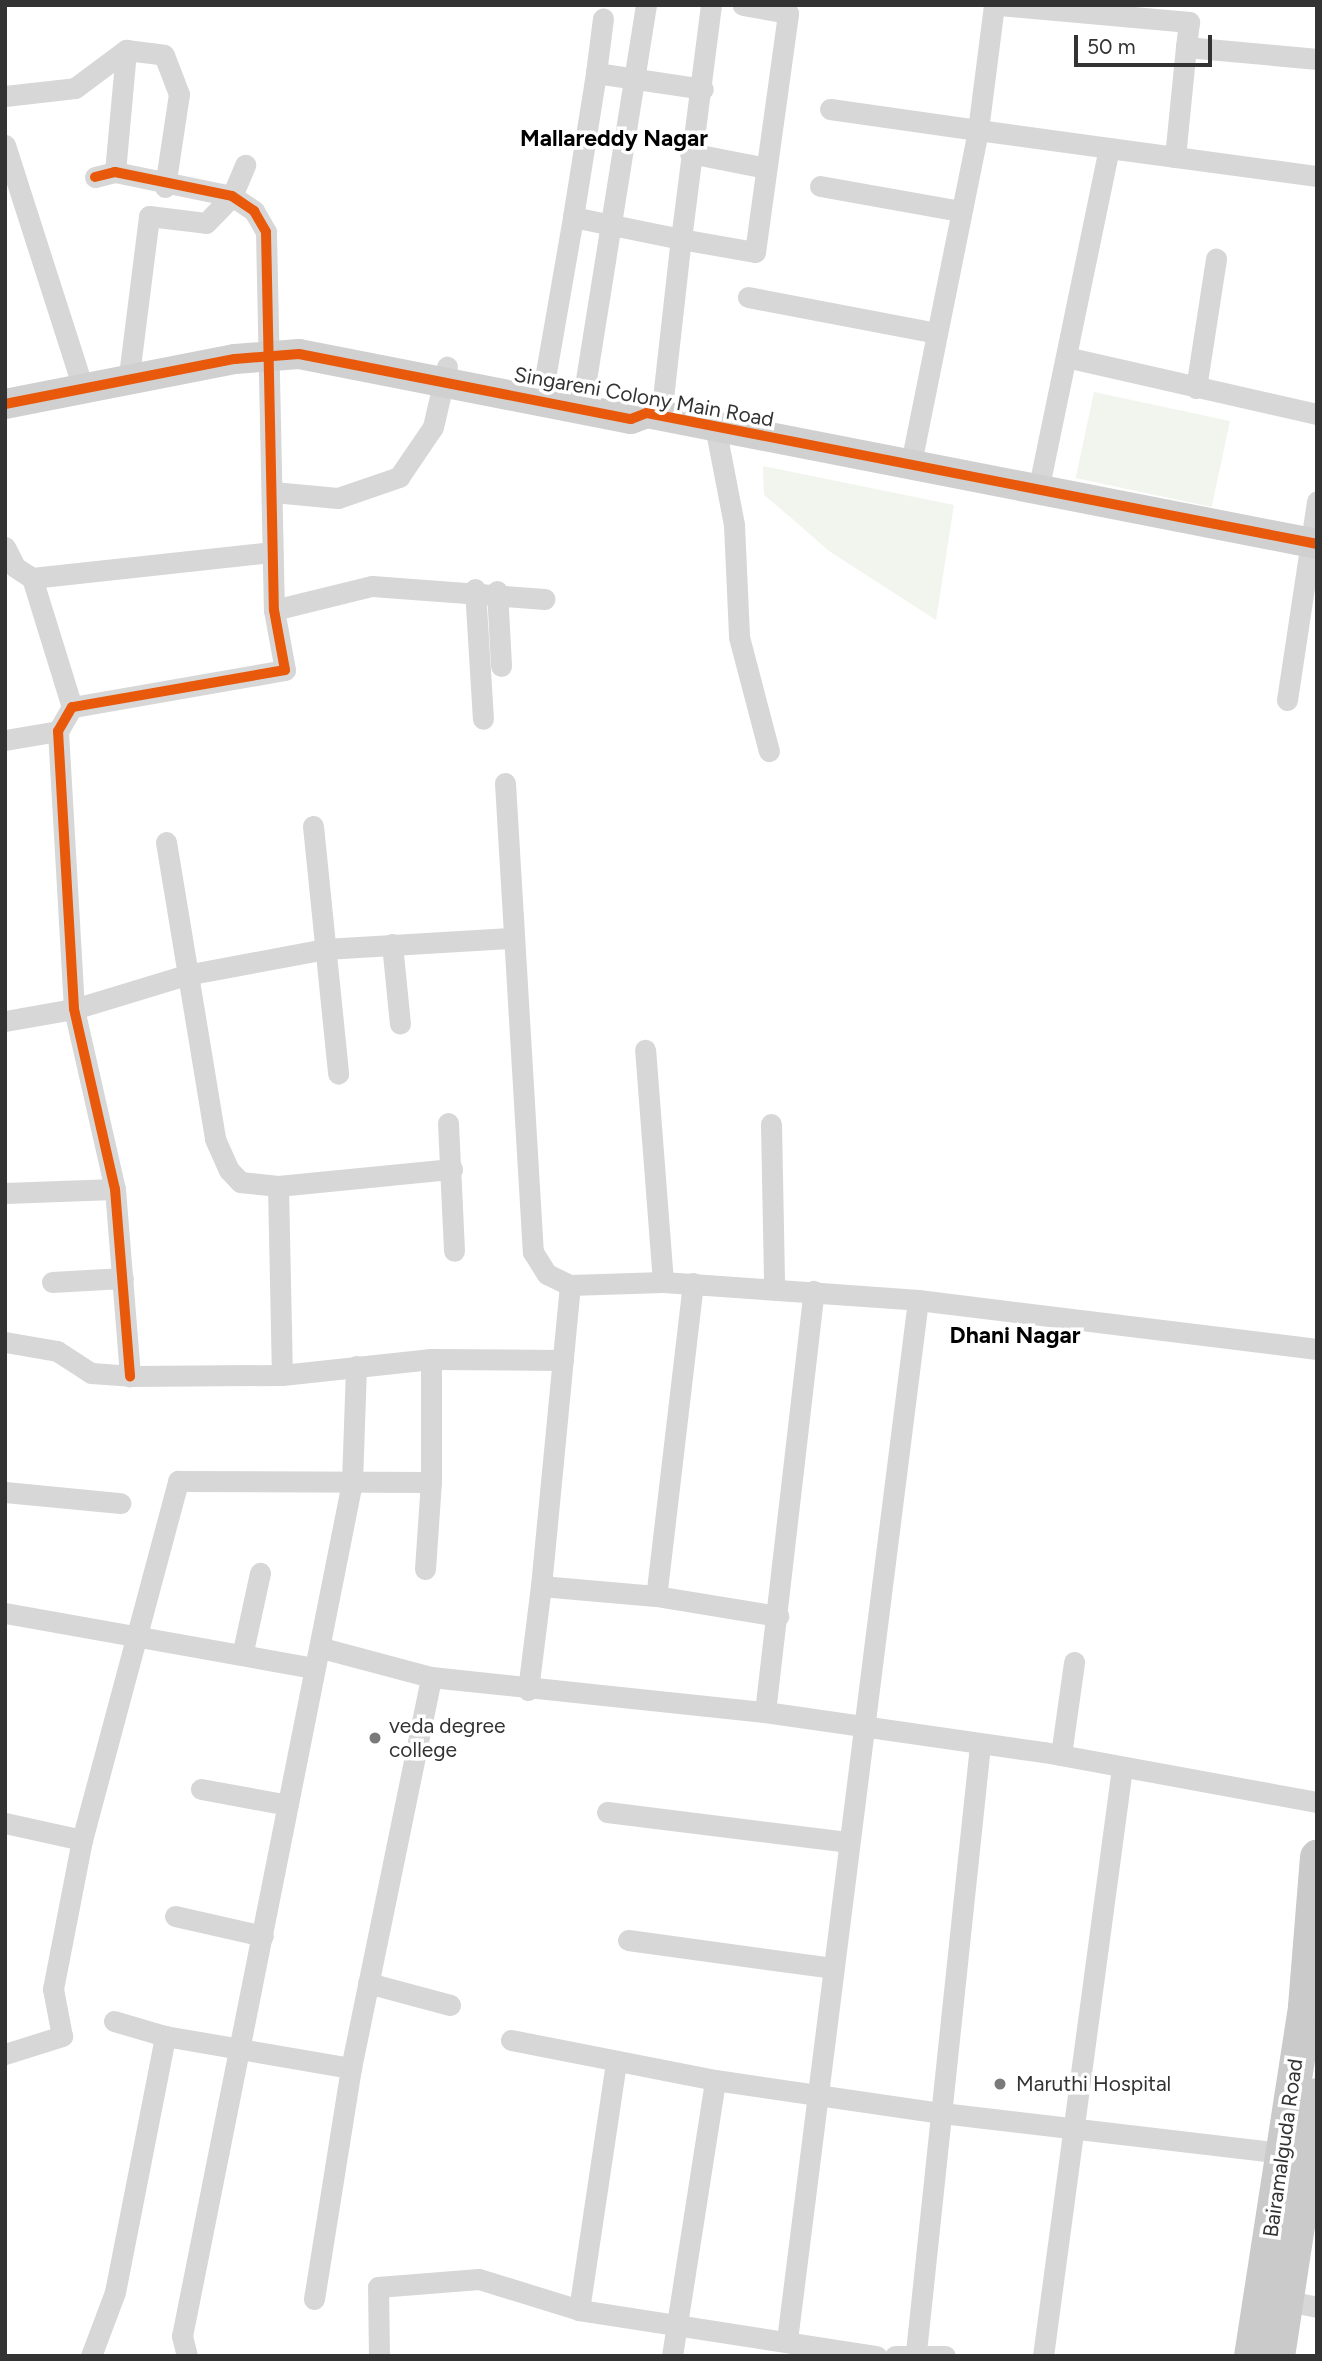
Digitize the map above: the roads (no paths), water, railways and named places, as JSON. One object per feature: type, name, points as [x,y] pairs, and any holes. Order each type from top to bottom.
[{"type":"main road","name":"Bairamalguda Road","points":[[1251,2356],[1281,2153],[1311,2007],[1317,1856]]},
{"type":"main road","name":"Bairamalguda Road","points":[[1277,2356],[1302,2304],[1317,2095]]},
{"type":"street","points":[[584,392],[615,224],[646,5]]},
{"type":"street","points":[[653,414],[665,352],[690,153],[703,89],[711,5]]},
{"type":"street","points":[[573,217],[755,252],[788,13],[743,5]]},
{"type":"street","points":[[910,468],[978,130],[997,5],[1189,22],[1175,157]]},
{"type":"street","points":[[543,392],[603,18]]},
{"type":"street","points":[[1186,47],[1317,59]]},
{"type":"street","points":[[5,96],[75,88],[126,50],[164,55],[175,74],[179,94],[165,187]]},
{"type":"street","points":[[72,707],[285,670],[274,610],[273,492],[265,349],[266,232],[254,211],[232,196],[165,187],[105,174],[126,50]]},
{"type":"street","points":[[596,74],[703,89]]},
{"type":"street","points":[[830,109],[1317,176]]},
{"type":"street","points":[[5,145],[78,373]]},
{"type":"street","points":[[1038,492],[1109,148]]},
{"type":"street","points":[[690,153],[766,168]]},
{"type":"street","points":[[130,367],[149,216],[206,223],[232,196],[245,165]]},
{"type":"street","points":[[820,186],[961,211]]},
{"type":"street","points":[[1196,388],[1216,259]]},
{"type":"street","points":[[748,297],[937,333]]},
{"type":"street","name":"Singareni Colony Main Road","points":[[9,395],[297,342],[543,392],[631,419],[653,414],[910,468],[1313,544]]},
{"type":"street","name":"Singareni Colony Main Road","points":[[9,395],[78,373],[265,349]]},
{"type":"street","points":[[1066,357],[1317,414]]},
{"type":"street","points":[[273,492],[338,498],[400,477],[433,427],[445,373]]},
{"type":"street","name":"Singareni Colony Main Road","points":[[543,392],[584,392],[636,402],[653,414]]},
{"type":"street","points":[[715,426],[734,526],[739,636],[769,751]]},
{"type":"street","points":[[1287,700],[1313,544],[1317,501]]},
{"type":"street","points":[[5,547],[15,567],[32,578],[273,552]]},
{"type":"street","points":[[32,578],[72,707],[58,731],[74,1009],[116,1189],[130,1376]]},
{"type":"street","points":[[274,610],[372,586],[475,589],[545,599]]},
{"type":"street","points":[[475,589],[483,719]]},
{"type":"street","points":[[497,591],[501,666]]},
{"type":"street","points":[[5,740],[58,731]]},
{"type":"street","points":[[505,783],[512,938],[533,1252],[547,1274],[570,1285],[693,1283],[774,1287],[918,1300],[1317,1349]]},
{"type":"street","points":[[313,826],[338,1074]]},
{"type":"street","points":[[166,842],[215,1139],[240,1181],[278,1186],[452,1169]]},
{"type":"street","points":[[5,1021],[74,1009],[186,975],[325,948],[512,938]]},
{"type":"street","points":[[392,944],[400,1024]]},
{"type":"street","points":[[645,1050],[663,1282]]},
{"type":"street","points":[[448,1123],[454,1251]]},
{"type":"street","points":[[771,1124],[774,1287]]},
{"type":"street","points":[[278,1186],[282,1374]]},
{"type":"street","points":[[5,1193],[116,1189]]},
{"type":"street","points":[[52,1282],[123,1278]]},
{"type":"street","points":[[656,1596],[693,1283]]},
{"type":"street","points":[[528,1690],[541,1586],[570,1285]]},
{"type":"street","points":[[765,1712],[814,1291]]},
{"type":"street","points":[[787,2340],[861,1728],[918,1300]]},
{"type":"street","points":[[7,1336],[57,1351],[91,1373],[130,1376],[282,1374],[431,1359],[563,1360]]},
{"type":"street","points":[[425,1569],[430,1482],[431,1359]]},
{"type":"street","points":[[187,2356],[182,2336],[242,2047],[314,1668],[322,1648],[352,1482],[356,1366]]},
{"type":"street","points":[[5,2054],[62,2036],[53,1989],[82,1840],[134,1636],[178,1481],[430,1482]]},
{"type":"street","points":[[5,1492],[120,1503]]},
{"type":"street","points":[[243,1651],[260,1573]]},
{"type":"street","points":[[541,1586],[656,1596],[778,1616]]},
{"type":"street","points":[[5,1612],[134,1636],[243,1651],[314,1668]]},
{"type":"street","points":[[322,1648],[431,1677],[528,1690],[765,1712],[1061,1755],[1317,1802]]},
{"type":"street","points":[[1061,1755],[1074,1662]]},
{"type":"street","points":[[314,2299],[351,2068],[431,1677]]},
{"type":"street","points":[[916,2351],[980,1745]]},
{"type":"street","points":[[1043,2356],[1069,2125],[1122,1768]]},
{"type":"street","points":[[201,1789],[288,1805]]},
{"type":"street","points":[[607,1812],[849,1842]]},
{"type":"street","points":[[5,1823],[82,1840]]},
{"type":"street","points":[[175,1916],[263,1936]]},
{"type":"street","points":[[628,1940],[832,1968]]},
{"type":"street","points":[[368,1983],[450,2006]]},
{"type":"street","points":[[114,2021],[165,2036],[242,2047],[351,2068]]},
{"type":"street","points":[[91,2356],[115,2292],[165,2036]]},
{"type":"street","points":[[511,2040],[715,2080],[816,2092],[942,2113],[1069,2125],[1281,2153]]},
{"type":"street","points":[[579,2310],[616,2062]]},
{"type":"street","points":[[672,2356],[715,2080]]},
{"type":"street","points":[[379,2356],[378,2287],[479,2279],[579,2310],[676,2327],[787,2340],[876,2356]]},
{"type":"street","points":[[895,2356],[916,2351],[945,2356]]},
{"type":"place","name":"veda degree college","points":[[375,1738]]},
{"type":"place","name":"Maruthi Hospital","points":[[1000,2084]]},
{"type":"district","name":"Mallareddy Nagar","points":[[614,138]]},
{"type":"district","name":"Dhani Nagar","points":[[1015,1335]]}]
